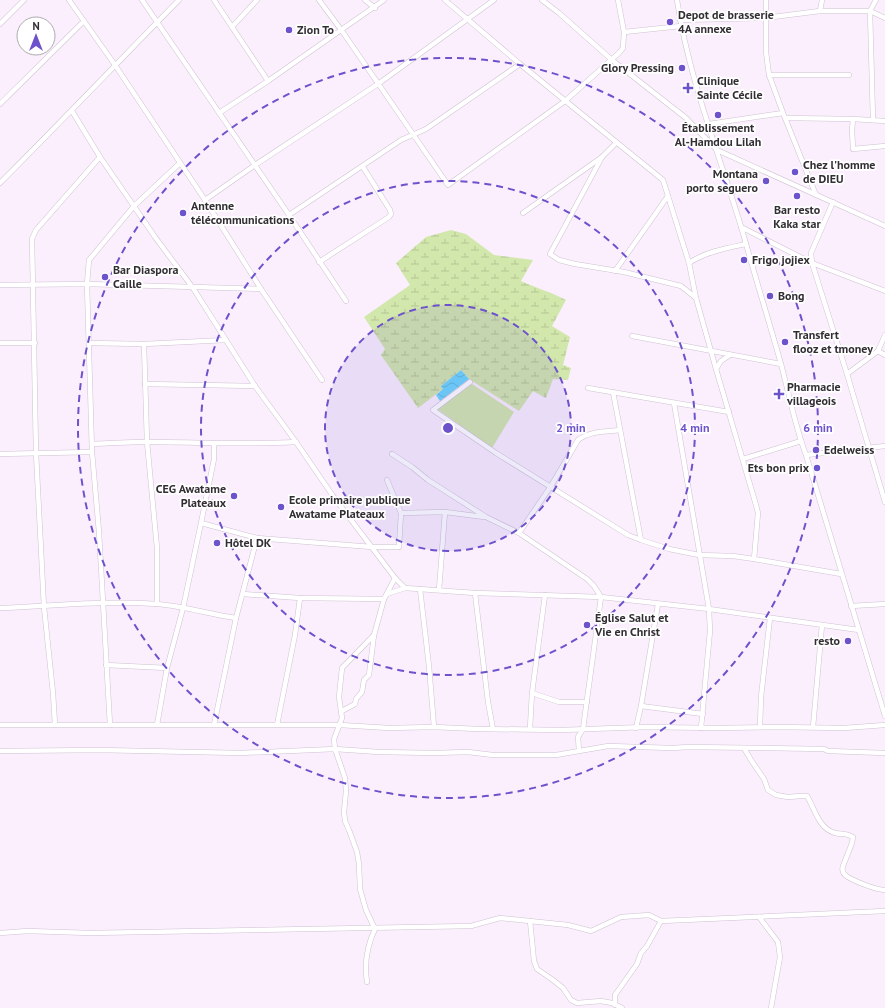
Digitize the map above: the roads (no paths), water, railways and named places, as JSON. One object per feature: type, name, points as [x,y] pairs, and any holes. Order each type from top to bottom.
[{"type":"street","points":[[0,24],[24,0]]},
{"type":"street","points":[[69,0],[115,65],[205,200],[261,289],[322,380]]},
{"type":"street","points":[[142,0],[346,301]]},
{"type":"street","points":[[0,183],[72,112],[115,65],[179,0]]},
{"type":"street","points":[[214,0],[268,81]]},
{"type":"street","points":[[232,27],[257,0]]},
{"type":"street","points":[[319,0],[448,185],[565,101],[612,60],[623,48],[624,32],[618,0]]},
{"type":"street","points":[[364,0],[375,8]]},
{"type":"street","points":[[219,113],[342,31],[384,0]]},
{"type":"street","points":[[445,0],[520,64],[663,180],[689,263],[696,298],[758,513],[754,559]]},
{"type":"street","points":[[205,200],[255,165],[378,84],[494,0]]},
{"type":"street","points":[[542,0],[612,60],[686,118],[717,150],[885,226]]},
{"type":"street","points":[[677,0],[681,26],[696,82],[746,244],[781,364],[801,441],[885,716]]},
{"type":"street","points":[[766,0],[766,52],[769,75],[816,195]]},
{"type":"street","points":[[820,12],[822,0]]},
{"type":"street","points":[[873,120],[870,12],[876,0]]},
{"type":"street","points":[[680,20],[765,18],[820,12],[870,12],[885,18]]},
{"type":"street","points":[[0,104],[84,21]]},
{"type":"street","points":[[624,32],[681,26]]},
{"type":"street","points":[[289,215],[363,167],[401,140],[426,129],[520,64]]},
{"type":"street","points":[[769,75],[849,75]]},
{"type":"street","points":[[72,112],[100,157],[193,288],[255,386],[333,496],[405,588]]},
{"type":"street","points":[[709,124],[783,113]]},
{"type":"street","points":[[786,118],[885,121]]},
{"type":"street","points":[[853,119],[853,149],[885,146]]},
{"type":"street","points":[[523,213],[602,157],[616,143]]},
{"type":"street","points":[[55,725],[44,606],[36,454],[32,239],[36,230],[100,157]]},
{"type":"street","points":[[602,157],[550,254],[559,260],[681,286],[696,298]]},
{"type":"street","points":[[110,725],[92,452],[87,284],[89,260],[134,206],[180,163]]},
{"type":"street","points":[[319,262],[389,217],[391,214],[363,167]]},
{"type":"street","points":[[615,271],[668,196]]},
{"type":"street","points":[[832,202],[811,253],[812,263],[885,502]]},
{"type":"street","points":[[741,227],[812,263],[885,291]]},
{"type":"street","points":[[689,263],[696,257],[746,244]]},
{"type":"street","points":[[0,285],[87,284],[261,289]]},
{"type":"street","points":[[847,374],[878,351],[885,335]]},
{"type":"street","points":[[632,336],[781,364]]},
{"type":"street","points":[[89,343],[144,344],[226,340]]},
{"type":"street","points":[[0,343],[35,343]]},
{"type":"street","points":[[144,344],[147,442],[157,548],[157,604]]},
{"type":"street","points":[[878,351],[885,355]]},
{"type":"street","points":[[716,369],[721,361],[730,355]]},
{"type":"street","points":[[470,382],[433,410],[496,453],[617,528],[640,540],[669,549],[699,555],[733,556],[842,574]]},
{"type":"street","points":[[146,384],[255,386]]},
{"type":"street","points":[[588,388],[729,412]]},
{"type":"street","points":[[613,392],[640,540]]},
{"type":"street","points":[[674,403],[709,609],[710,631],[701,728]]},
{"type":"street","points":[[519,533],[551,486],[578,440],[583,436],[590,434],[620,430]]},
{"type":"street","points":[[743,459],[801,441]]},
{"type":"street","points":[[92,444],[147,442],[264,444],[296,442]]},
{"type":"street","points":[[157,725],[167,668],[183,608],[214,459],[214,444]]},
{"type":"street","points":[[806,455],[885,446]]},
{"type":"street","points":[[0,454],[92,452]]},
{"type":"street","points":[[392,454],[428,480],[486,517],[519,533],[586,579],[594,586],[601,597],[583,729],[578,737],[579,751]]},
{"type":"street","points":[[201,523],[257,538],[372,547],[398,547],[401,513],[387,480]]},
{"type":"street","points":[[401,513],[445,512],[486,517]]},
{"type":"street","points":[[439,590],[445,512]]},
{"type":"street","points":[[214,725],[236,618],[257,538]]},
{"type":"street","points":[[342,711],[355,704],[356,699],[362,692],[364,680],[369,675],[374,635],[384,599],[396,578]]},
{"type":"street","points":[[387,594],[405,588],[475,593],[601,597],[709,609],[859,630]]},
{"type":"street","points":[[420,589],[434,727]]},
{"type":"street","points":[[475,593],[488,702],[494,729]]},
{"type":"street","points":[[243,594],[300,598],[384,599]]},
{"type":"street","points":[[530,728],[532,693],[545,595]]},
{"type":"street","points":[[277,725],[295,635],[300,598]]},
{"type":"street","points":[[0,608],[103,604],[157,604],[236,618]]},
{"type":"street","points":[[636,728],[658,604]]},
{"type":"street","points":[[851,606],[885,604]]},
{"type":"street","points":[[760,727],[761,697],[770,618]]},
{"type":"street","points":[[813,728],[822,625]]},
{"type":"street","points":[[374,635],[342,668],[339,697],[342,711],[340,725],[334,739],[335,748],[345,778],[345,821],[357,852],[360,889],[366,910],[375,929]]},
{"type":"street","points":[[106,665],[167,668]]},
{"type":"street","points":[[532,693],[559,702],[587,702]]},
{"type":"street","points":[[641,706],[703,714]]},
{"type":"street","points":[[0,725],[340,725],[389,728],[530,728],[548,730],[760,727],[844,728],[885,725]]},
{"type":"street","points":[[0,751],[99,750],[234,753],[335,748],[379,752],[468,752],[556,755],[608,746],[824,750],[885,753]]},
{"type":"street","points":[[744,748],[764,779],[768,790],[776,795],[788,797],[807,796],[812,803],[820,822],[825,828],[835,833],[845,833],[853,837],[842,870],[845,874],[865,885],[880,890],[885,890]]},
{"type":"street","points":[[0,933],[28,931],[90,933],[375,929],[471,926],[500,918],[568,925],[591,931],[621,916],[649,915],[661,922],[885,911]]},
{"type":"street","points":[[759,917],[778,942],[780,956],[771,1008]]},
{"type":"street","points":[[530,921],[534,961],[537,970],[563,988],[571,1000],[577,1003],[601,1001],[615,1004],[622,1008]]},
{"type":"street","points":[[615,1004],[615,995],[637,964],[641,953],[647,946],[661,922]]},
{"type":"street","points":[[367,982],[366,961],[369,940],[375,929]]},
{"type":"water","points":[[461,370],[469,379],[440,401],[436,395],[443,389],[441,386]]},
{"type":"place","name":"Depot de brasserie 4A annexe","points":[[670,22]]},
{"type":"place","name":"Zion To","points":[[289,30]]},
{"type":"place","name":"Glory Pressing","points":[[682,68]]},
{"type":"place","name":"Clinique Sainte Cécile","points":[[688,88]]},
{"type":"place","name":"Établissement Al-Hamdou Lilah","points":[[718,115]]},
{"type":"place","name":"Chez l'homme de DIEU","points":[[795,172]]},
{"type":"place","name":"Montana porto seguero","points":[[766,181]]},
{"type":"place","name":"Bar resto Kaka star","points":[[797,196]]},
{"type":"place","name":"Antenne télécommunications","points":[[183,213]]},
{"type":"place","name":"Frigo jojiex","points":[[744,260]]},
{"type":"place","name":"Bar Diaspora Caille","points":[[105,277]]},
{"type":"place","name":"Bong","points":[[770,296]]},
{"type":"place","name":"Transfert flooz et tmoney","points":[[785,342]]},
{"type":"place","name":"Pharmacie villageois","points":[[779,394]]},
{"type":"place","name":"Edelweiss","points":[[816,450]]},
{"type":"place","name":"Ets bon prix","points":[[817,468]]},
{"type":"place","name":"CEG Awatame Plateaux","points":[[234,496]]},
{"type":"place","name":"Ecole primaire publique Awatame Plateaux","points":[[281,507]]},
{"type":"place","name":"Hôtel DK","points":[[217,543]]},
{"type":"place","name":"Église Salut et Vie en Christ","points":[[587,625]]},
{"type":"place","name":"resto","points":[[848,641]]}]
